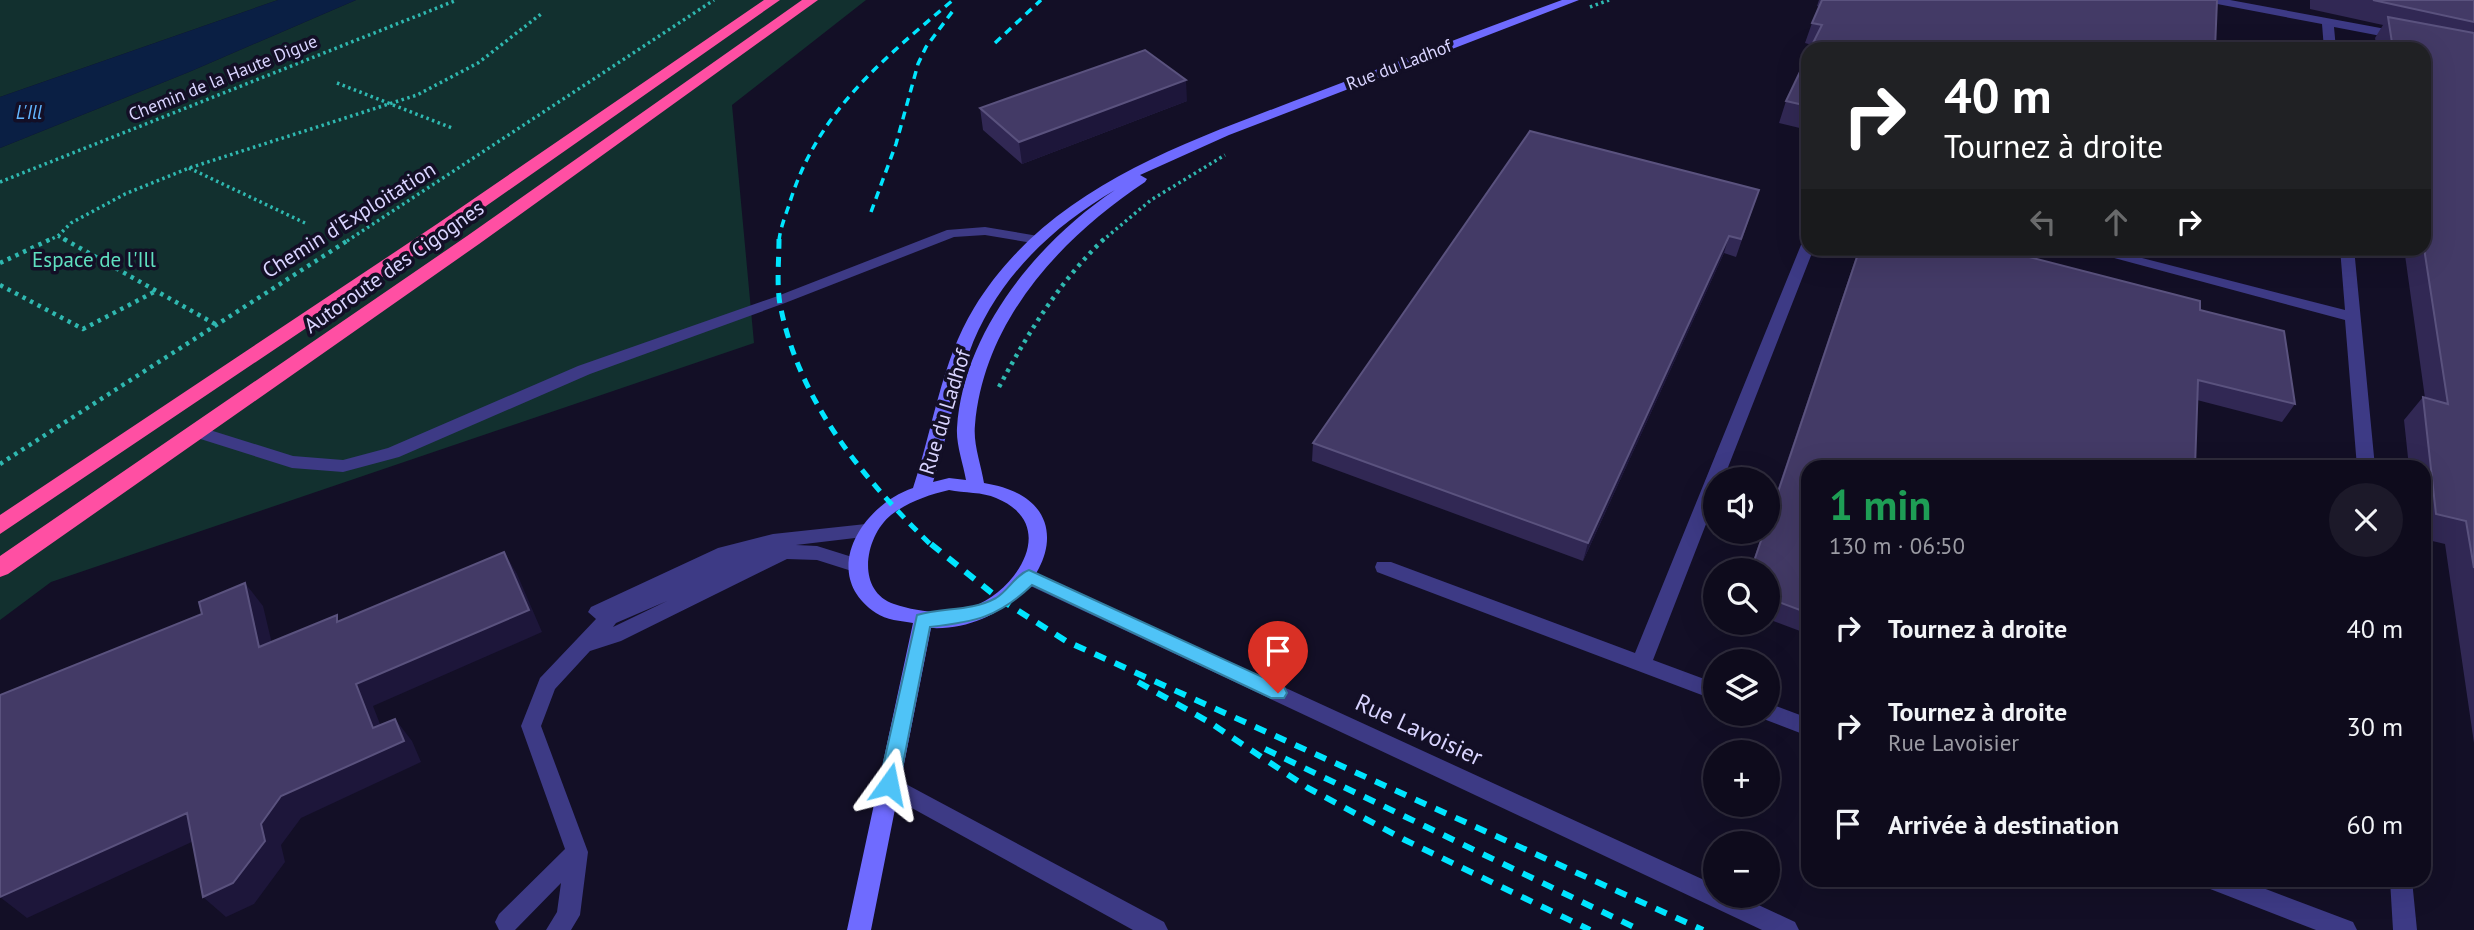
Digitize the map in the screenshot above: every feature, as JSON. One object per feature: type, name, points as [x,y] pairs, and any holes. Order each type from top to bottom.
[{"type":"highway","name":"Autoroute des Cigognes","points":[[0,526],[431,236],[773,0]]},
{"type":"highway","name":"Autoroute des Cigognes","points":[[0,568],[811,0]]},
{"type":"main road","name":"Rue du Ladhof","points":[[921,489],[932,462],[947,391],[961,349],[982,308],[1004,275],[1063,217],[1113,181],[1226,132],[1573,0]]},
{"type":"main road","name":"Rue du Ladhof","points":[[975,484],[965,428],[969,400],[984,353],[1020,289],[1059,243],[1126,187],[1226,132]]},
{"type":"main road","points":[[949,484],[975,484],[1006,492],[1030,510],[1041,542],[1029,577],[1004,602],[970,616],[923,620],[885,609],[860,584],[857,551],[871,523],[890,505],[921,489],[949,484]]},
{"type":"main road","points":[[859,930],[923,620]]},
{"type":"street","points":[[2212,0],[2240,3],[2421,40]]},
{"type":"street","points":[[2328,22],[2329,42]]},
{"type":"street","points":[[197,432],[292,462],[344,466],[393,453],[584,370],[780,300],[951,233],[985,231],[1038,240]]},
{"type":"street","points":[[1641,664],[1804,256]]},
{"type":"street","points":[[2115,256],[2353,317]]},
{"type":"street","points":[[2348,256],[2365,460]]},
{"type":"street","points":[[558,930],[568,915],[577,852],[531,726],[547,684],[579,647],[585,626],[598,611],[718,555],[773,541],[866,531]]},
{"type":"street","points":[[579,647],[614,635],[785,552],[817,553],[858,566]]},
{"type":"street","points":[[1384,567],[1703,687]]},
{"type":"street","name":"Rue Lavoisier","points":[[1029,577],[1787,930]]},
{"type":"street","points":[[1780,716],[1801,724]]},
{"type":"street","points":[[889,784],[1156,930]]},
{"type":"street","points":[[507,922],[577,852]]},
{"type":"street","points":[[2231,887],[2344,930]]},
{"type":"street","points":[[2402,887],[2405,930]]},
{"type":"path","name":"Chemin de la Haute Digue","points":[[0,182],[457,0]]},
{"type":"path","name":"Chemin d'Exploitation","points":[[0,464],[432,187],[714,0]]},
{"type":"path","points":[[1585,9],[1609,0]]},
{"type":"path","points":[[0,263],[58,236],[71,223],[125,194],[189,168],[392,105],[454,78],[541,14]]},
{"type":"path","points":[[337,83],[452,128]]},
{"type":"path","points":[[996,393],[1038,314],[1083,256],[1166,189],[1228,154]]},
{"type":"path","points":[[189,168],[305,223]]},
{"type":"path","points":[[58,236],[215,324]]},
{"type":"path","points":[[0,285],[83,329],[154,292]]},
{"type":"green space","points":[[0,0],[278,0],[0,97]]},
{"type":"green space","name":"Espace de l'Ill","points":[[356,0],[866,0],[732,105],[754,343],[51,582],[0,620],[0,148],[189,72]]},
{"type":"water","name":"L'Ill","points":[[278,0],[356,0],[189,72],[0,148],[0,97]]},
{"type":"building","points":[[1822,0],[2217,0],[2215,42],[1814,42],[1822,25],[1812,23]]},
{"type":"building","points":[[2373,0],[2474,0],[2474,22]]},
{"type":"building","points":[[2388,17],[2474,33],[2474,568],[2466,521],[2436,514],[2423,397],[2448,404],[2425,256],[2431,256],[2431,42],[2392,42]]},
{"type":"building","points":[[1145,50],[1186,80],[1019,142],[980,108]]},
{"type":"building","points":[[1801,70],[1801,104],[1786,101]]},
{"type":"building","points":[[1530,131],[1759,190],[1741,239],[1729,236],[1588,543],[1313,443]]},
{"type":"building","points":[[1857,256],[2025,256],[2200,301],[2200,310],[2284,331],[2295,404],[2198,380],[2195,460],[1801,460],[1801,610],[1780,602],[1780,558],[1755,558],[1760,544],[1780,544],[1780,486]]},
{"type":"building","points":[[504,552],[529,610],[356,684],[373,728],[395,719],[404,741],[281,796],[261,824],[265,841],[233,883],[203,897],[187,813],[0,897],[0,695],[202,614],[199,602],[245,583],[259,647],[337,615],[337,622]]},
{"type":"railway","points":[[779,241],[801,172],[834,115],[877,67],[953,0]]},
{"type":"railway","points":[[995,43],[1041,0]]},
{"type":"railway","points":[[871,212],[896,144],[918,64],[926,47],[955,8]]},
{"type":"railway","points":[[779,239],[779,301],[790,344],[803,377],[838,438],[860,467],[932,546]]},
{"type":"railway","points":[[931,544],[998,598],[1066,641],[1703,930]]},
{"type":"railway","points":[[1138,682],[1209,722],[1308,788],[1405,840],[1590,930]]},
{"type":"railway","points":[[1265,749],[1640,930]]},
{"type":"route","points":[[889,784],[923,620],[970,616],[1004,602],[1029,577],[1278,693]]}]
